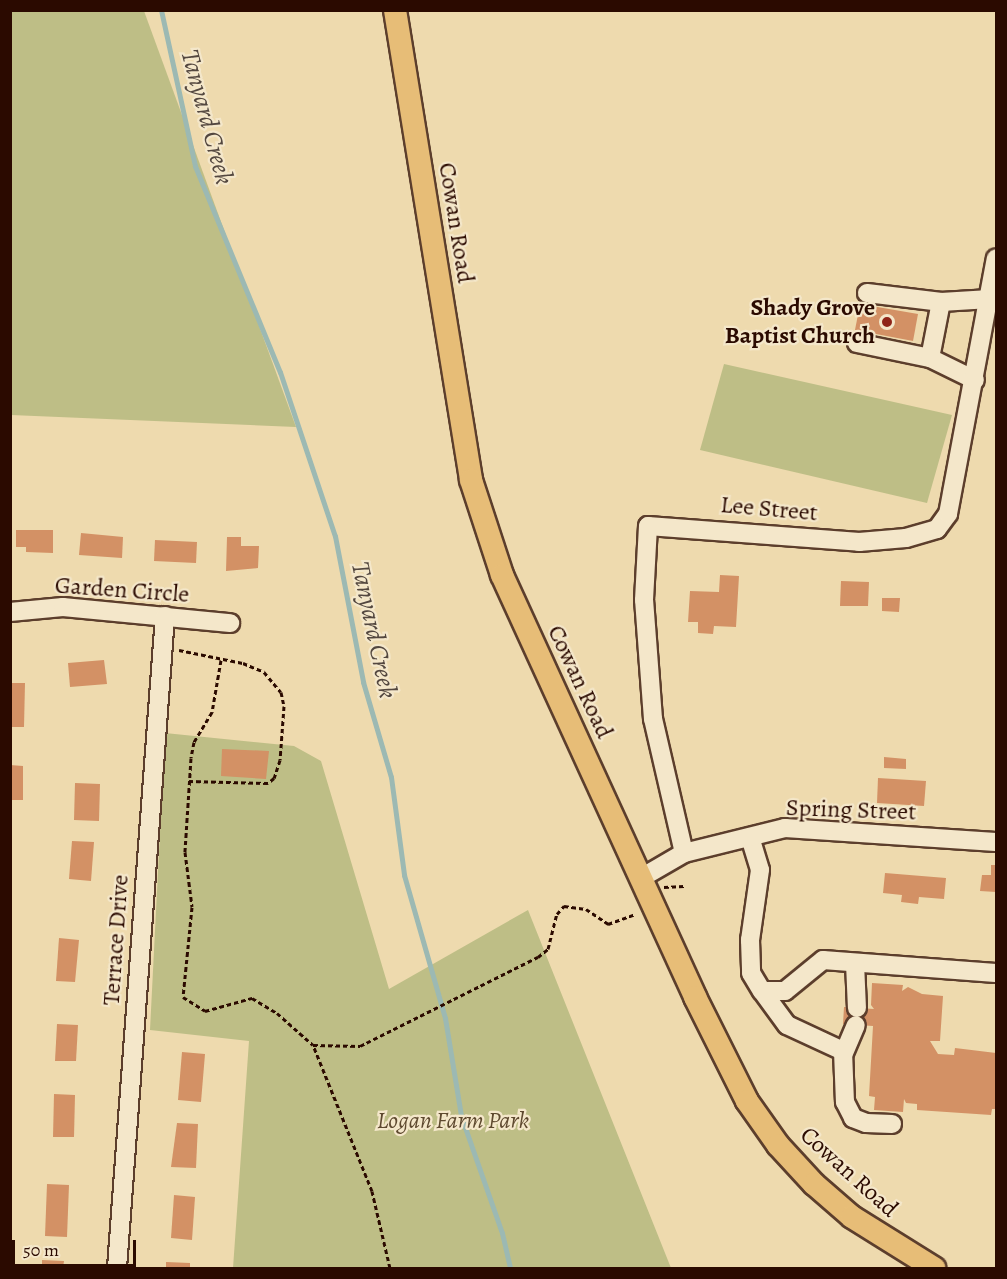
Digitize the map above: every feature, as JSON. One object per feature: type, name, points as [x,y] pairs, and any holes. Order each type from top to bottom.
[{"type":"main road","name":"Cowan Road","points":[[395,10],[471,480],[502,575],[644,886],[747,1101],[778,1145],[852,1217],[934,1269]]},
{"type":"street","name":"Lee Street","points":[[684,853],[653,719],[643,588],[648,526],[859,542],[906,538],[937,529],[948,514],[975,380],[990,345],[990,300],[996,258]]},
{"type":"street","points":[[867,293],[941,302],[990,300]]},
{"type":"street","points":[[930,358],[941,302]]},
{"type":"street","points":[[857,343],[930,358],[975,380]]},
{"type":"street","name":"Garden Circle","points":[[10,612],[63,607],[230,623]]},
{"type":"street","name":"Terrace Drive","points":[[117,1269],[165,616]]},
{"type":"street","name":"Spring Street","points":[[644,886],[684,853],[785,828],[996,842]]},
{"type":"street","points":[[750,837],[760,870],[750,940],[751,973],[787,1025],[844,1053]]},
{"type":"street","points":[[762,991],[785,990],[823,960],[996,973]]},
{"type":"street","points":[[855,963],[856,1016],[844,1053],[845,1102],[853,1118],[866,1124],[892,1124]]},
{"type":"path","points":[[162,648],[254,667],[277,686],[284,718],[280,760],[274,778],[268,783],[189,781]]},
{"type":"path","points":[[221,660],[212,712],[194,742],[189,781],[185,852],[192,907],[183,964],[183,997],[205,1011],[252,998],[277,1013],[313,1045],[372,1191],[390,1269]]},
{"type":"path","points":[[313,1045],[346,1047],[369,1042],[525,964],[548,949],[557,914],[564,906],[574,905],[608,924],[618,923],[642,910],[638,900],[644,886],[684,886]]},
{"type":"green space","points":[[11,10],[144,11],[296,427],[11,415]]},
{"type":"green space","points":[[724,364],[952,415],[927,503],[700,450]]},
{"type":"green space","name":"Logan Farm Park","points":[[165,733],[294,746],[321,761],[389,989],[528,910],[671,1268],[233,1268],[249,1041],[150,1030]]},
{"type":"building","name":"Shady Grove Baptist Church","points":[[860,304],[918,314],[913,341],[855,330]]},
{"type":"building","points":[[16,530],[53,530],[53,553],[26,552],[26,547],[16,547]]},
{"type":"building","points":[[81,533],[123,537],[122,558],[79,555]]},
{"type":"building","points":[[227,537],[241,537],[241,546],[259,546],[258,568],[226,571]]},
{"type":"building","points":[[155,540],[197,542],[196,563],[154,561]]},
{"type":"building","points":[[720,575],[739,576],[736,627],[714,626],[713,634],[698,633],[698,622],[688,622],[690,591],[719,592]]},
{"type":"building","points":[[841,581],[869,582],[868,606],[840,606]]},
{"type":"building","points":[[882,598],[900,598],[899,612],[882,611]]},
{"type":"building","points":[[104,660],[107,684],[70,687],[68,663]]},
{"type":"building","points":[[10,683],[25,683],[24,727],[10,727]]},
{"type":"building","points":[[222,749],[269,751],[266,779],[221,776]]},
{"type":"building","points":[[884,757],[906,759],[906,769],[884,768]]},
{"type":"building","points":[[10,765],[23,766],[23,800],[10,800]]},
{"type":"building","points":[[878,778],[926,781],[924,806],[877,803]]},
{"type":"building","points":[[75,783],[100,784],[99,821],[74,820]]},
{"type":"building","points":[[72,841],[94,842],[91,881],[69,879]]},
{"type":"building","points":[[991,865],[996,865],[996,892],[980,891],[982,875],[991,875]]},
{"type":"building","points":[[885,873],[946,878],[944,899],[919,897],[918,904],[901,902],[902,895],[883,893]]},
{"type":"building","points":[[59,938],[79,940],[75,982],[56,981]]},
{"type":"building","points":[[872,983],[903,985],[902,991],[908,987],[922,994],[943,996],[940,1041],[930,1041],[938,1054],[954,1055],[955,1048],[996,1053],[996,1109],[992,1109],[991,1115],[917,1110],[917,1104],[906,1103],[904,1099],[903,1112],[874,1110],[875,1097],[869,1096],[873,1026],[843,1024],[844,1007],[874,1009],[871,1005]]},
{"type":"building","points":[[57,1024],[78,1025],[76,1061],[55,1061]]},
{"type":"building","points":[[182,1052],[205,1054],[201,1102],[178,1100]]},
{"type":"building","points":[[54,1094],[75,1095],[74,1137],[53,1137]]},
{"type":"building","points":[[177,1123],[198,1124],[196,1168],[171,1167]]},
{"type":"building","points":[[47,1184],[69,1185],[67,1237],[45,1236]]},
{"type":"building","points":[[174,1195],[195,1197],[192,1240],[171,1238]]},
{"type":"building","points":[[42,1260],[64,1261],[63,1268],[42,1268]]},
{"type":"building","points":[[166,1262],[190,1263],[190,1268],[166,1268]]},
{"type":"waterway","name":"Tanyard Creek","points":[[161,10],[195,166],[280,372],[335,536],[363,682],[391,777],[404,875],[445,1018],[461,1116],[502,1233],[510,1268]]},
{"type":"place","name":"Shady Grove Baptist Church","points":[[887,322]]}]
